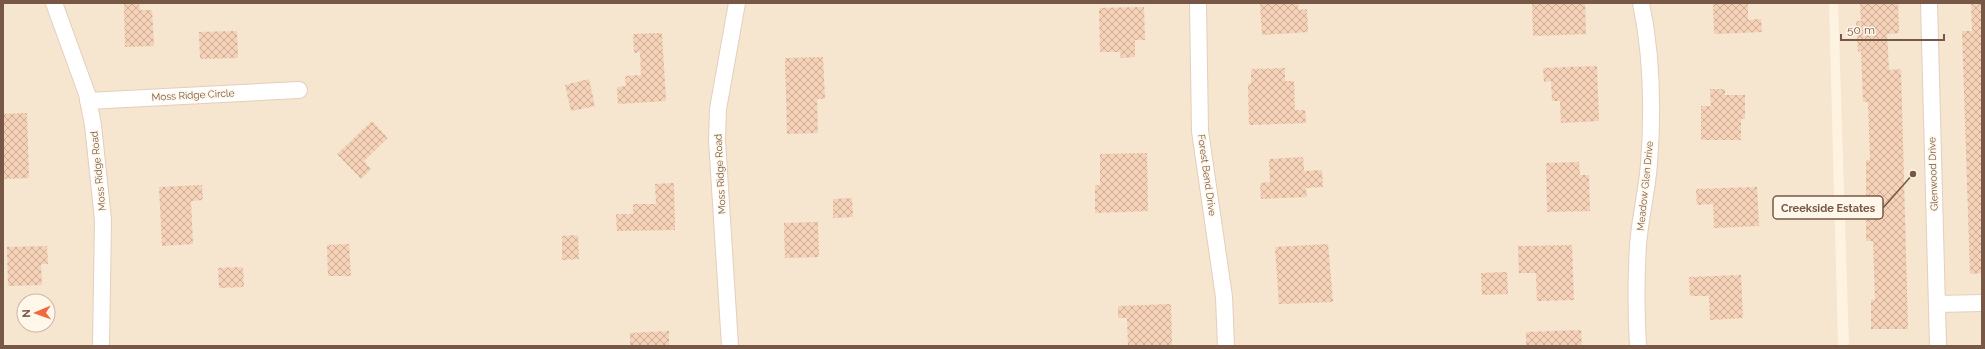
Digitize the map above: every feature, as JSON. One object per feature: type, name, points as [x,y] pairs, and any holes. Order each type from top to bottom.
[{"type":"street","name":"Moss Ridge Road","points":[[54,3],[88,101],[93,125],[103,220],[101,346]]},
{"type":"street","name":"Moss Ridge Road","points":[[730,346],[717,140],[718,109],[737,3]]},
{"type":"street","name":"Forest Bend Drive","points":[[1198,3],[1200,131],[1224,297],[1226,346]]},
{"type":"street","name":"Meadow Glen Drive","points":[[1638,346],[1638,245],[1649,164],[1650,126],[1650,69],[1646,26],[1641,3]]},
{"type":"street","name":"Glenwood Drive","points":[[1928,3],[1938,346]]},
{"type":"street","name":"Moss Ridge Circle","points":[[88,101],[299,90]]},
{"type":"street","points":[[1936,304],[1982,303]]},
{"type":"shaded area","points":[[3,3],[1829,3],[1838,346],[3,346]]},
{"type":"shaded area","points":[[1838,3],[1982,3],[1982,346],[1849,346]]},
{"type":"building","points":[[124,3],[139,3],[140,10],[152,10],[154,46],[125,47]]},
{"type":"building","points":[[1260,3],[1298,3],[1299,10],[1307,9],[1308,32],[1262,35]]},
{"type":"building","points":[[1532,3],[1585,3],[1586,34],[1533,36]]},
{"type":"building","points":[[1713,3],[1748,3],[1748,20],[1761,19],[1762,32],[1714,34]]},
{"type":"building","points":[[1860,3],[1898,3],[1899,33],[1887,34],[1889,70],[1901,69],[1908,329],[1871,329],[1871,300],[1875,300],[1873,241],[1866,241],[1866,160],[1870,160],[1868,102],[1863,102],[1861,51],[1858,52],[1856,21],[1861,21]]},
{"type":"building","points":[[1971,3],[1982,3],[1982,273],[1970,274],[1962,31],[1972,31]]},
{"type":"building","points":[[1144,7],[1145,40],[1135,40],[1135,57],[1121,58],[1120,52],[1100,52],[1099,8]]},
{"type":"building","points":[[237,31],[238,58],[200,59],[199,32]]},
{"type":"building","points":[[662,33],[666,101],[618,104],[617,87],[626,86],[625,76],[641,75],[640,52],[634,53],[633,34]]},
{"type":"building","points":[[823,57],[825,99],[817,99],[818,133],[787,134],[785,58]]},
{"type":"building","points":[[1597,66],[1599,121],[1561,123],[1560,101],[1552,101],[1551,81],[1544,82],[1543,68]]},
{"type":"building","points":[[1285,68],[1285,81],[1294,81],[1295,110],[1305,110],[1306,123],[1249,125],[1248,84],[1251,84],[1251,69]]},
{"type":"building","points":[[589,79],[595,106],[571,111],[565,85]]},
{"type":"building","points":[[1710,89],[1725,89],[1725,95],[1745,95],[1745,119],[1741,119],[1741,140],[1701,140],[1701,106],[1711,106]]},
{"type":"building","points":[[27,113],[29,178],[4,179],[3,114]]},
{"type":"building","points":[[372,121],[388,138],[364,161],[371,169],[361,179],[337,154]]},
{"type":"building","points":[[1147,153],[1148,211],[1095,213],[1095,185],[1100,185],[1100,154]]},
{"type":"building","points":[[1303,157],[1304,171],[1322,170],[1323,187],[1306,188],[1307,197],[1261,199],[1260,183],[1270,182],[1269,159]]},
{"type":"building","points":[[1579,162],[1580,175],[1589,175],[1590,211],[1547,212],[1546,163]]},
{"type":"building","points":[[674,183],[675,230],[617,231],[616,214],[633,214],[633,204],[656,204],[655,184]]},
{"type":"building","points":[[202,185],[203,200],[191,201],[193,244],[162,246],[159,187]]},
{"type":"building","points":[[1757,187],[1759,226],[1714,228],[1713,204],[1697,205],[1696,189]]},
{"type":"building","points":[[852,198],[853,217],[833,218],[833,199]]},
{"type":"building","points":[[818,222],[819,257],[785,258],[784,223]]},
{"type":"building","points":[[578,235],[579,259],[562,260],[562,236]]},
{"type":"building","points":[[349,244],[351,276],[328,276],[327,245]]},
{"type":"building","points":[[1328,244],[1333,302],[1279,304],[1275,247]]},
{"type":"building","points":[[1572,245],[1574,300],[1537,301],[1536,273],[1519,273],[1518,246]]},
{"type":"building","points":[[47,246],[48,264],[41,264],[42,285],[8,286],[7,247]]},
{"type":"building","points":[[243,267],[244,287],[219,288],[218,268]]},
{"type":"building","points":[[1507,272],[1508,294],[1482,295],[1481,273]]},
{"type":"building","points":[[1741,275],[1743,318],[1710,320],[1709,296],[1690,296],[1689,277]]},
{"type":"building","points":[[1171,304],[1172,346],[1128,346],[1127,318],[1118,318],[1118,306]]},
{"type":"building","points":[[1581,330],[1582,346],[1526,346],[1526,332]]},
{"type":"building","points":[[669,331],[669,346],[630,346],[630,333]]},
{"type":"place","name":"Creekside Estates","points":[[1913,174]]}]
